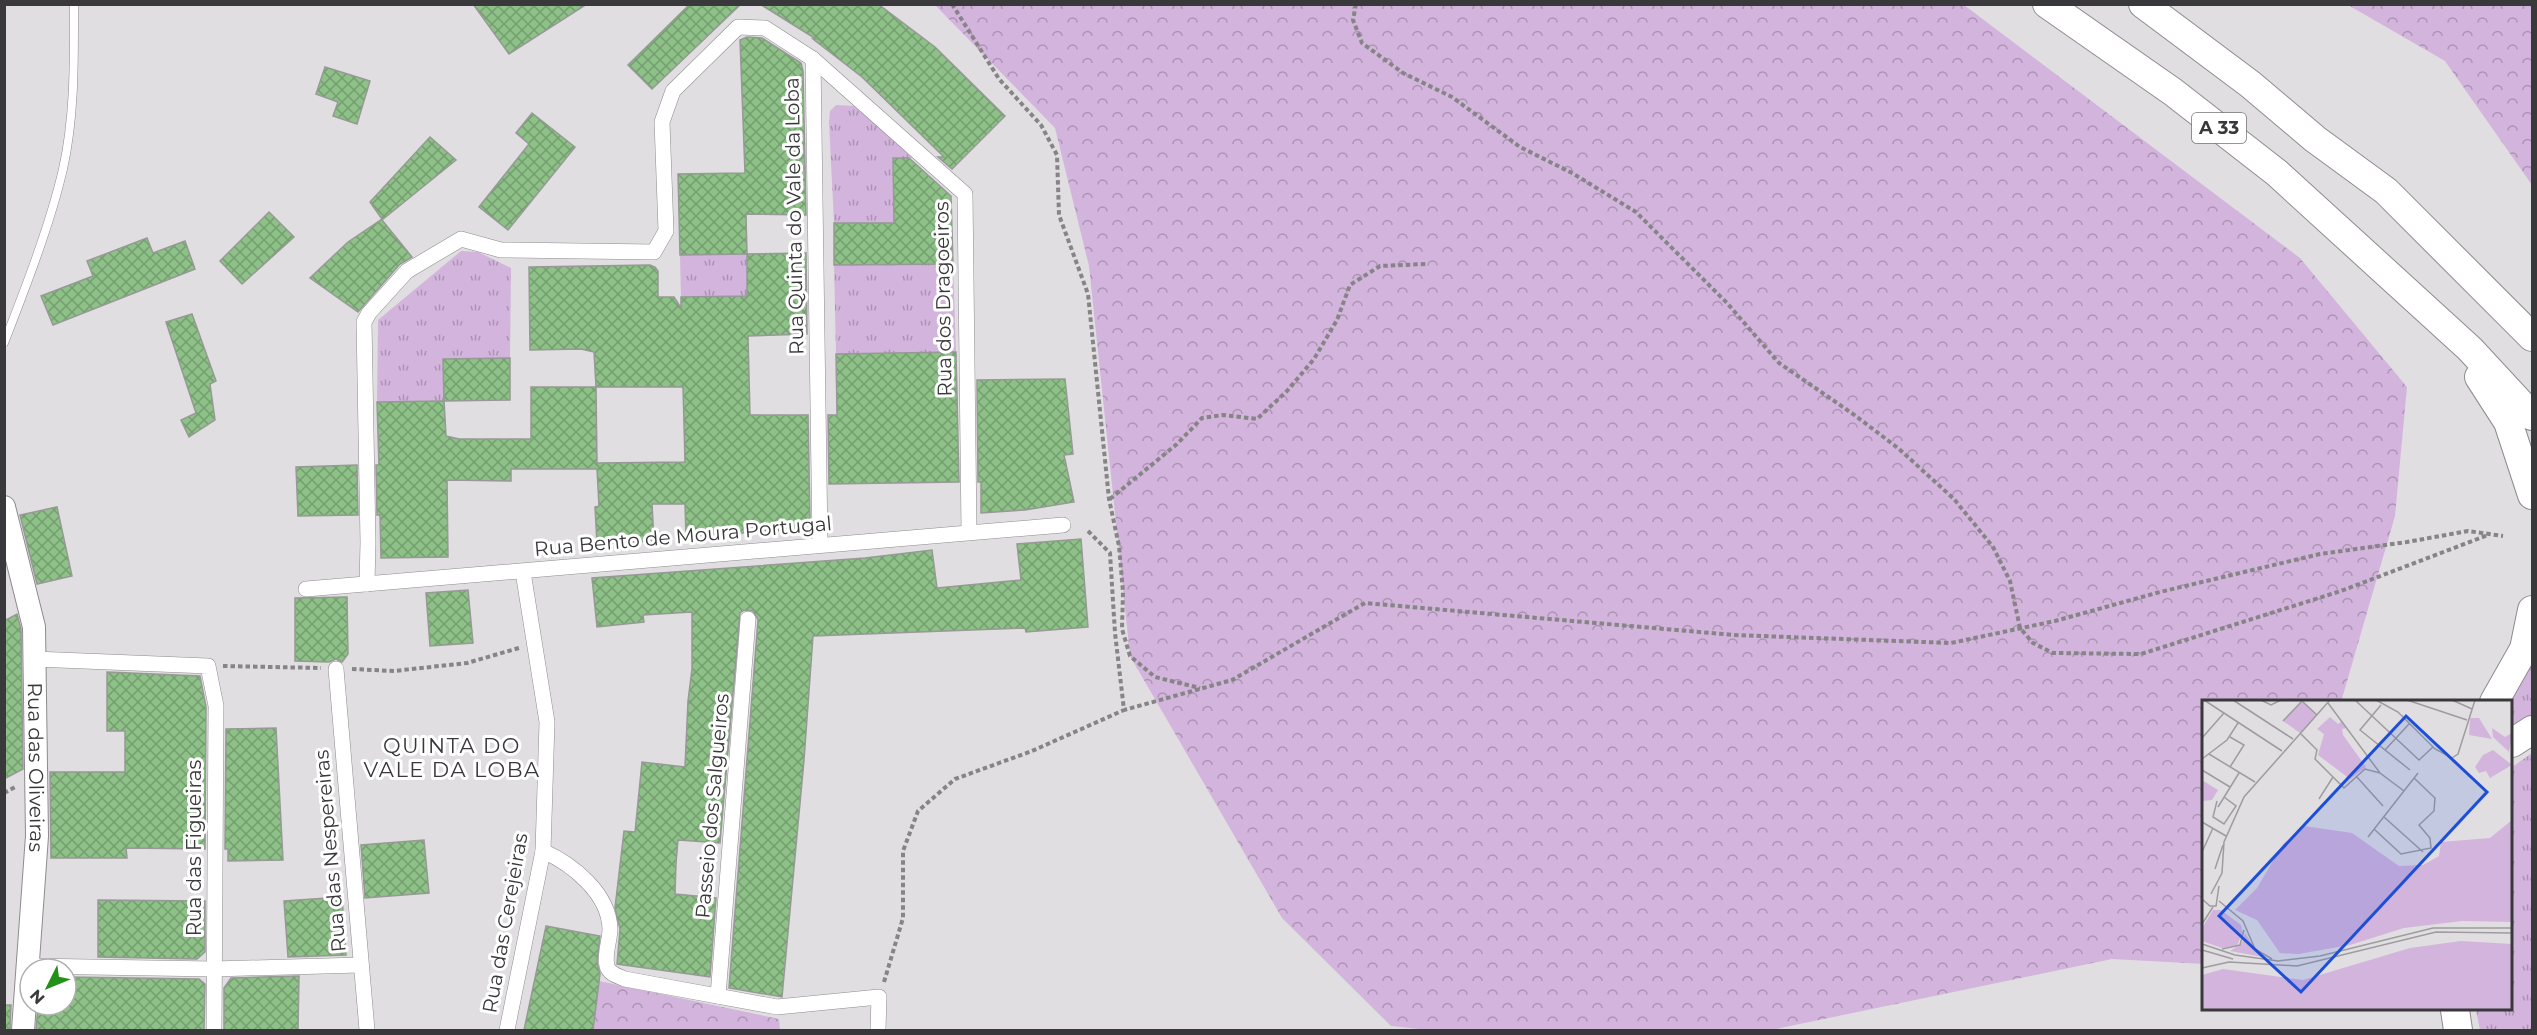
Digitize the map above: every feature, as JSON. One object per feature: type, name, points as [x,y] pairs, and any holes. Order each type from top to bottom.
[{"type":"highway","name":"A 33","points":[[2047,4],[2173,92],[2277,173],[2470,349],[2532,416]]},
{"type":"highway","name":"A 33","points":[[2143,4],[2250,84],[2315,139],[2478,296],[2532,356]]},
{"type":"highway","points":[[2315,139],[2386,191],[2532,337]]},
{"type":"highway","points":[[2379,266],[2476,372],[2508,422],[2532,495]]},
{"type":"highway","points":[[2495,700],[2524,649],[2532,610]]},
{"type":"highway","points":[[2513,742],[2532,730]]},
{"type":"highway","points":[[2439,1011],[2441,1030]]},
{"type":"highway","points":[[2455,1011],[2458,1030]]},
{"type":"street","name":"Rua Quinta do Vale da Loba","points":[[367,584],[364,322],[369,313],[407,271],[460,239],[501,250],[654,252],[666,231],[662,122],[673,91],[738,27],[765,28],[813,59],[820,545]]},
{"type":"street","name":"Rua dos Dragoeiros","points":[[813,59],[965,194],[969,532]]},
{"type":"street","name":"Rua das Oliveiras","points":[[4,507],[34,627],[37,836],[29,957]]},
{"type":"street","name":"Rua Bento de Moura Portugal","points":[[306,589],[1063,525]]},
{"type":"street","name":"Rua das Cerejeiras","points":[[507,1030],[543,851],[547,723],[524,572]]},
{"type":"street","name":"Passeio dos Salgueiros","points":[[718,996],[748,619]]},
{"type":"street","points":[[34,659],[208,666]]},
{"type":"street","name":"Rua das Figueiras","points":[[208,666],[216,706],[214,1030]]},
{"type":"street","name":"Rua das Nespereiras","points":[[336,669],[367,1030]]},
{"type":"street","points":[[543,851],[575,869],[596,894],[610,927],[606,963],[609,970],[625,979],[777,1007],[879,997],[878,1030]]},
{"type":"street","points":[[78,967],[214,969],[360,964]]},
{"type":"lane","points":[[4,343],[21,300],[63,170],[72,84],[74,4]]},
{"type":"path","points":[[952,4],[999,79],[1041,125],[1057,155],[1059,215],[1088,294],[1109,499],[1119,546],[1123,592],[1122,629],[1130,656],[1155,678],[1202,688]]},
{"type":"path","points":[[1356,4],[1353,20],[1362,44],[1403,73],[1452,97],[1520,147],[1572,173],[1636,212],[1727,303],[1779,363],[1898,448],[1954,500],[1993,547],[2010,581],[2020,628],[2033,643],[2053,653],[2141,654],[2341,591],[2489,534]]},
{"type":"path","points":[[1109,499],[1154,465],[1202,418],[1223,415],[1257,419],[1287,391],[1314,359],[1337,320],[1350,285],[1380,266],[1426,264]]},
{"type":"path","points":[[1088,531],[1110,553],[1115,633],[1124,710]]},
{"type":"path","points":[[879,997],[903,918],[903,851],[918,810],[955,779],[1032,751],[1124,710],[1232,680],[1365,603],[1757,636],[1951,643],[2320,554],[2468,531],[2503,536]]},
{"type":"path","points":[[208,666],[394,671],[467,663],[534,643]]},
{"type":"green space","points":[[935,5],[1964,5],[2300,258],[2407,387],[2395,516],[2342,700],[2202,700],[2202,964],[2112,959],[1771,1030],[1429,1030],[1391,1026],[1282,918],[1130,656],[1089,266],[1055,128]]},
{"type":"green space","points":[[2348,5],[2532,5],[2532,185],[2445,61]]},
{"type":"green space","points":[[836,105],[855,106],[866,113],[912,158],[893,158],[894,223],[834,223],[829,122],[830,111]]},
{"type":"green space","points":[[461,251],[478,252],[511,268],[510,358],[443,359],[444,401],[377,402],[378,320]]},
{"type":"green space","points":[[747,254],[747,296],[681,297],[680,255]]},
{"type":"green space","points":[[953,264],[956,352],[836,354],[834,265]]},
{"type":"green space","points":[[2532,651],[2532,719],[2513,729],[2513,700],[2507,700]]},
{"type":"green space","points":[[2532,753],[2532,1030],[2480,1030],[2476,1011],[2513,1011],[2513,766]]},
{"type":"green space","points":[[599,981],[779,1019],[780,1030],[591,1030]]},
{"type":"building","points":[[473,4],[587,4],[509,54]]},
{"type":"building","points":[[690,4],[741,4],[652,89],[628,65]]},
{"type":"building","points":[[760,4],[878,4],[935,47],[1005,116],[952,169],[938,157],[944,157],[862,77],[813,39],[816,39]]},
{"type":"building","points":[[747,37],[762,38],[801,63],[806,215],[746,214],[747,254],[680,255],[678,174],[745,173],[740,40]]},
{"type":"building","points":[[325,67],[370,81],[357,124],[333,116],[338,102],[316,94]]},
{"type":"building","points":[[532,113],[575,147],[508,230],[479,207],[529,144],[516,133]]},
{"type":"building","points":[[430,137],[456,160],[382,220],[412,257],[400,264],[358,312],[310,278],[348,242],[382,219],[370,202]]},
{"type":"building","points":[[893,158],[909,158],[951,196],[953,264],[834,265],[834,223],[894,223]]},
{"type":"building","points":[[269,212],[294,237],[242,284],[220,261]]},
{"type":"building","points":[[147,238],[153,253],[185,241],[195,269],[53,325],[41,296],[93,276],[87,261]]},
{"type":"building","points":[[806,253],[807,334],[748,336],[750,415],[808,415],[810,520],[802,527],[794,530],[686,536],[685,504],[652,504],[654,541],[597,544],[595,507],[599,506],[597,469],[511,469],[511,481],[447,480],[448,557],[381,558],[380,515],[377,515],[376,465],[379,465],[377,402],[444,401],[446,436],[459,439],[531,439],[531,387],[596,387],[594,352],[581,349],[530,350],[529,267],[650,265],[658,271],[658,297],[674,297],[681,308],[681,297],[747,296],[747,254]],"holes":[[[596,387],[683,387],[685,462],[597,463]]]},
{"type":"building","points":[[192,314],[216,381],[210,384],[215,420],[189,437],[181,420],[196,413],[166,322]]},
{"type":"building","points":[[956,352],[959,482],[829,484],[828,415],[837,415],[836,354]]},
{"type":"building","points":[[510,358],[510,400],[444,401],[443,359]]},
{"type":"building","points":[[1065,379],[1073,454],[1064,455],[1074,502],[1025,510],[981,513],[981,482],[978,482],[977,380]]},
{"type":"building","points":[[357,465],[358,515],[298,516],[296,467]]},
{"type":"building","points":[[57,507],[72,576],[37,584],[20,515]]},
{"type":"building","points":[[1081,539],[1088,627],[1026,632],[1025,628],[813,636],[782,997],[729,988],[758,620],[753,611],[744,610],[740,613],[720,843],[678,840],[676,863],[675,894],[716,898],[710,977],[617,964],[620,929],[615,908],[624,831],[635,832],[642,762],[685,767],[692,669],[692,612],[643,615],[644,622],[597,627],[592,578],[865,558],[932,550],[937,588],[1021,580],[1017,544]]},
{"type":"building","points":[[468,590],[473,643],[430,646],[426,593]]},
{"type":"building","points":[[347,597],[348,654],[342,662],[336,659],[329,662],[295,661],[295,598]]},
{"type":"building","points":[[17,614],[21,629],[23,769],[4,779],[4,621]]},
{"type":"building","points":[[107,672],[200,676],[206,707],[205,849],[126,848],[127,858],[51,858],[50,772],[125,772],[125,731],[107,731]]},
{"type":"building","points":[[276,728],[283,860],[228,861],[228,849],[225,849],[226,729]]},
{"type":"building","points":[[424,840],[429,893],[365,898],[361,845]]},
{"type":"building","points":[[342,897],[346,955],[288,957],[284,901]]},
{"type":"building","points":[[98,900],[205,901],[205,952],[197,959],[98,957]]},
{"type":"building","points":[[546,926],[600,936],[597,962],[600,974],[593,1030],[524,1030]]},
{"type":"building","points":[[299,976],[298,1030],[224,1030],[224,988],[231,978]]},
{"type":"building","points":[[78,977],[199,979],[205,984],[204,1030],[36,1030],[37,1017],[78,1017]]},
{"type":"building","points":[[4,1005],[11,1005],[10,1030],[4,1030]]},
{"type":"district","name":"QUINTA DO VALE DA LOBA","points":[[452,757]]}]
